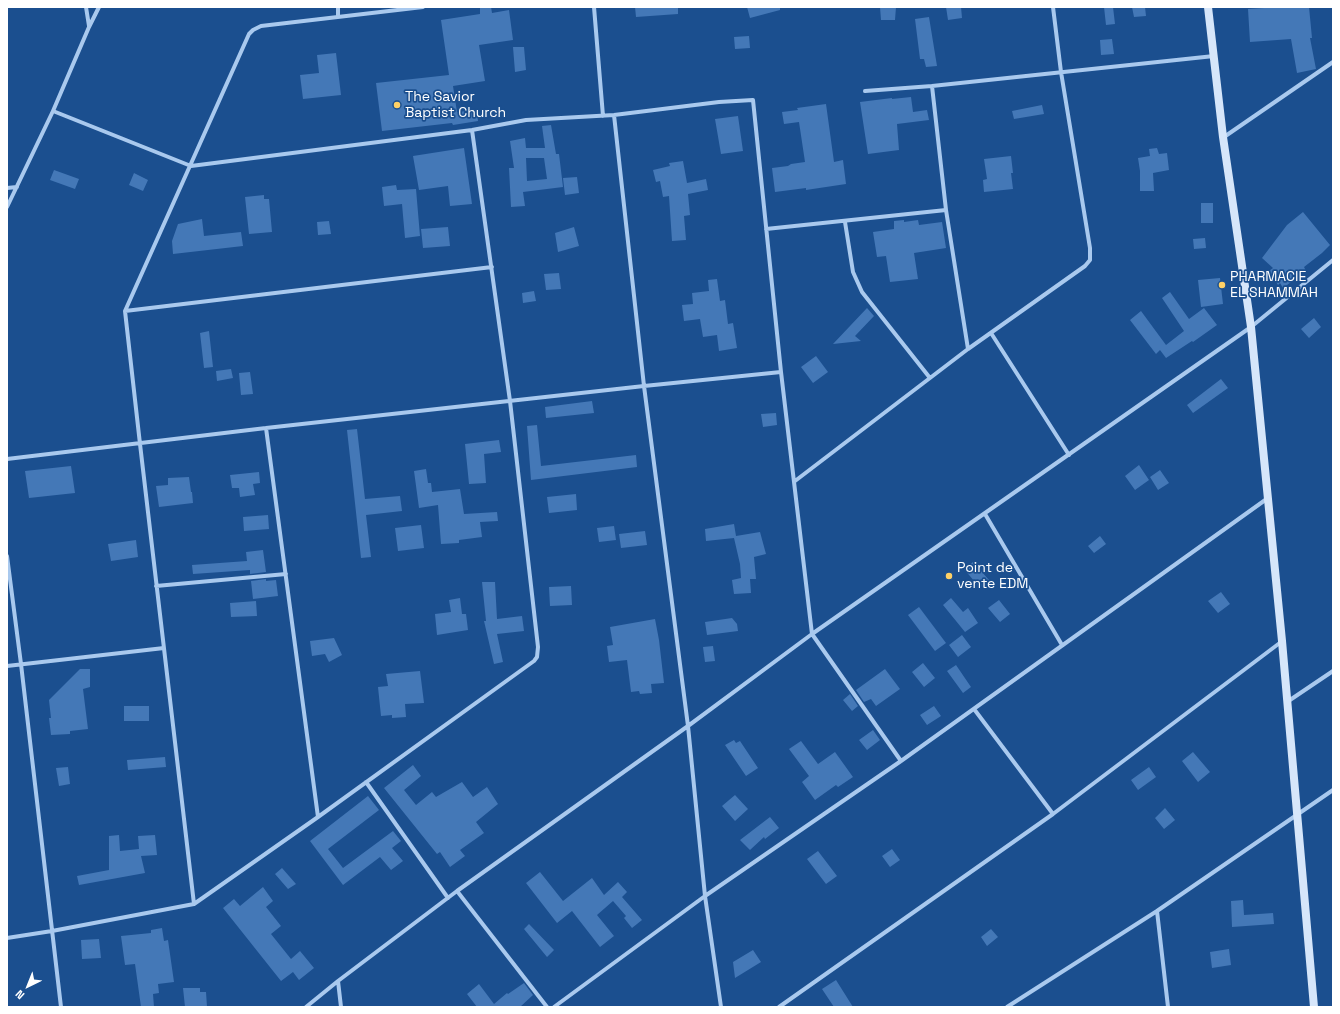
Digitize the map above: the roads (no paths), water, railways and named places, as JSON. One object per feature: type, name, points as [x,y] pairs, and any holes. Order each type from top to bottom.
[{"type":"street","points":[[86,7],[89,27]]},
{"type":"street","points":[[7,207],[53,111],[99,7]]},
{"type":"street","points":[[338,7],[338,16]]},
{"type":"street","points":[[194,904],[125,311],[249,34],[261,26],[423,7]]},
{"type":"street","points":[[594,7],[603,116]]},
{"type":"street","points":[[795,481],[968,349],[1085,266],[1090,260],[1090,248],[1061,72],[1053,7]]},
{"type":"street","points":[[1208,7],[1250,327],[1282,641],[1314,1007]]},
{"type":"street","points":[[865,91],[932,86],[1214,56]]},
{"type":"street","points":[[1224,137],[1333,62]]},
{"type":"street","points":[[932,86],[946,210],[968,349]]},
{"type":"street","points":[[53,111],[191,166],[472,130],[526,120],[603,116],[753,100],[781,372],[812,634],[901,761]]},
{"type":"street","points":[[614,115],[644,386],[688,726],[705,896],[721,1007]]},
{"type":"street","points":[[7,938],[194,904],[528,666],[537,657],[538,647],[510,401],[472,130]]},
{"type":"street","points":[[7,188],[17,187]]},
{"type":"street","points":[[766,229],[844,222],[946,210]]},
{"type":"street","points":[[844,222],[853,272],[862,292],[930,378]]},
{"type":"street","points":[[306,1007],[457,891],[688,726],[812,634],[1250,327],[1333,260]]},
{"type":"street","points":[[125,311],[492,267]]},
{"type":"street","points":[[991,333],[1069,455]]},
{"type":"street","points":[[7,459],[266,428],[781,372]]},
{"type":"street","points":[[266,428],[318,817]]},
{"type":"street","points":[[554,1007],[705,896],[901,761],[1268,498]]},
{"type":"street","points":[[985,514],[1062,645]]},
{"type":"street","points":[[7,556],[22,664],[60,1007]]},
{"type":"street","points":[[156,586],[286,574]]},
{"type":"street","points":[[779,1007],[1053,814],[1282,641]]},
{"type":"street","points":[[7,666],[164,648]]},
{"type":"street","points":[[1287,702],[1333,671]]},
{"type":"street","points":[[974,709],[1053,814]]},
{"type":"street","points":[[366,782],[448,898]]},
{"type":"street","points":[[1007,1007],[1157,911],[1333,790]]},
{"type":"street","points":[[457,891],[547,1007]]},
{"type":"street","points":[[1157,911],[1168,1007]]},
{"type":"street","points":[[338,981],[341,1007]]},
{"type":"place","name":"The Savior Baptist Church","points":[[397,105]]},
{"type":"place","name":"PHARMACIE EL SHAMMAH","points":[[1222,285]]},
{"type":"place","name":"Point de vente EDM","points":[[949,576]]}]
